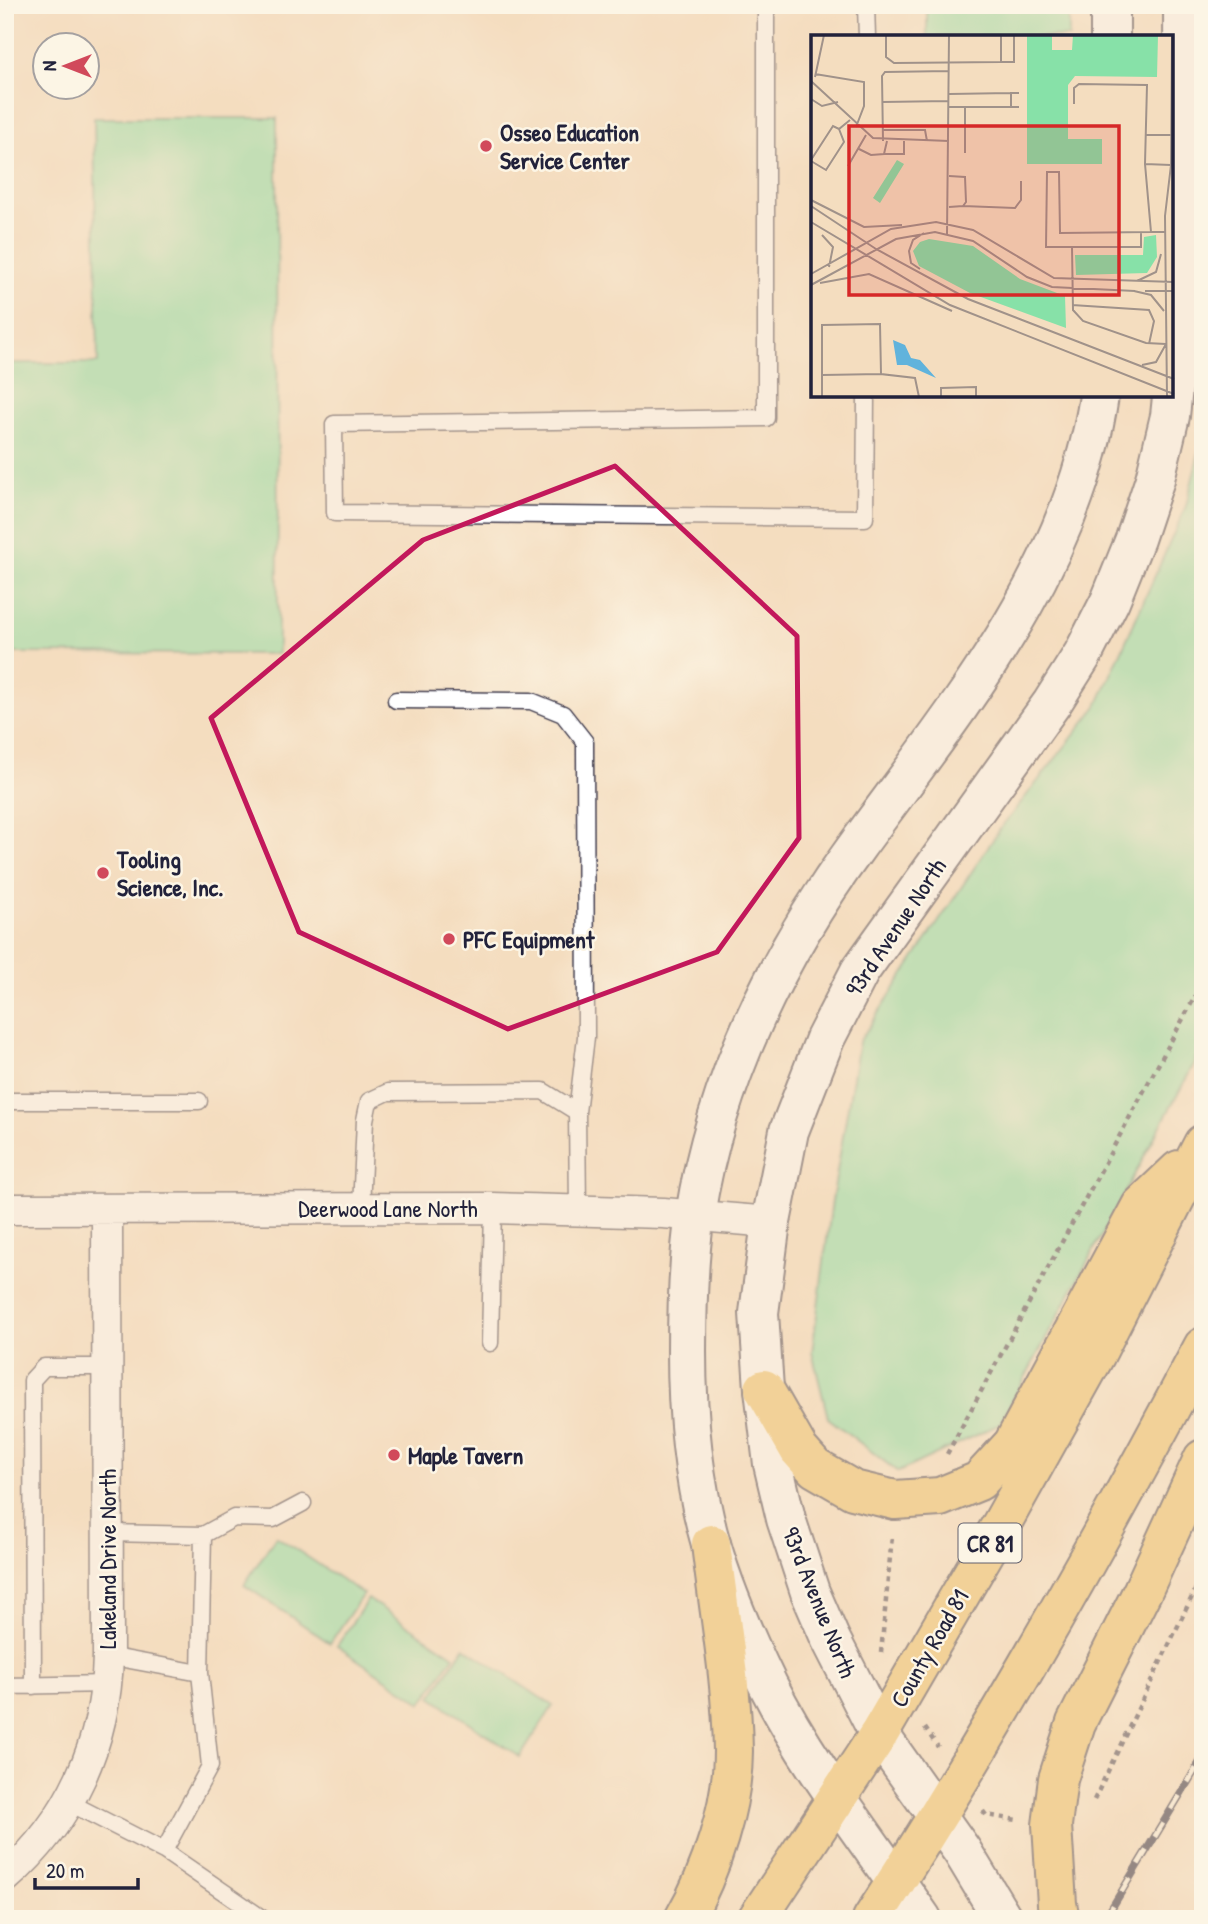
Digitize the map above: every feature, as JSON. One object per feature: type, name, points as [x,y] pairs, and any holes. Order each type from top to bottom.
[{"type":"highway","points":[[764,1389],[799,1450],[815,1468],[853,1490],[895,1500],[940,1497],[979,1481],[1013,1444],[1141,1206],[1201,1148]]},
{"type":"highway","name":"County Road 81","points":[[757,1919],[879,1734],[1002,1523],[1096,1354],[1201,1148]]},
{"type":"highway","points":[[872,1919],[1056,1617],[1203,1347]]},
{"type":"highway","points":[[1060,1919],[1052,1825],[1058,1779],[1076,1723],[1143,1590],[1203,1459]]},
{"type":"highway","points":[[684,1919],[696,1898],[725,1816],[733,1753],[728,1681],[711,1544]]},
{"type":"street","points":[[1110,5],[1110,35]]},
{"type":"street","name":"93rd Avenue North","points":[[1173,394],[1184,284],[1183,5]]},
{"type":"street","points":[[922,1919],[813,1762],[770,1688],[740,1624],[711,1544],[697,1482],[687,1390],[687,1303],[695,1216],[713,1131],[746,1038],[793,941],[848,858],[970,692],[1022,611],[1068,512],[1084,462],[1099,397]]},
{"type":"street","name":"93rd Avenue North","points":[[1003,1919],[962,1851],[879,1734],[820,1615],[790,1531],[772,1464],[759,1313],[771,1223],[789,1131],[825,1039],[860,971],[1052,703],[1083,654],[1110,600],[1135,539],[1155,479],[1173,397]]},
{"type":"street","name":"Deerwood Lane North","points":[[5,1209],[493,1208],[695,1216],[771,1223]]},
{"type":"street","name":"Lakeland Drive North","points":[[7,1874],[43,1840],[68,1802],[91,1757],[103,1716],[108,1670],[107,1209]]},
{"type":"lane","points":[[766,5],[766,418],[334,424],[335,513],[865,518],[866,397]]},
{"type":"lane","points":[[866,5],[867,35]]},
{"type":"lane","points":[[396,700],[531,701],[563,714],[585,742],[586,1037],[577,1111],[578,1211]]},
{"type":"lane","points":[[361,1208],[365,1120],[369,1101],[388,1092],[543,1091],[577,1111]]},
{"type":"lane","points":[[5,1101],[199,1101]]},
{"type":"lane","points":[[490,1343],[493,1208]]},
{"type":"lane","points":[[33,1686],[32,1380],[44,1367],[107,1367]]},
{"type":"lane","points":[[107,1533],[203,1535],[234,1518],[273,1519],[303,1503]]},
{"type":"lane","points":[[164,1851],[210,1766],[200,1673],[203,1535]]},
{"type":"lane","points":[[5,1686],[33,1686],[108,1670],[200,1673]]},
{"type":"lane","points":[[68,1802],[164,1851],[263,1919]]},
{"type":"path","points":[[941,1461],[1203,982]]},
{"type":"path","points":[[881,1657],[892,1534]]},
{"type":"path","points":[[1092,1805],[1203,1574]]},
{"type":"highlighted area","points":[[615,466],[797,636],[799,838],[717,952],[508,1029],[299,932],[211,718],[423,540]]},
{"type":"green space","points":[[927,5],[1069,5],[1069,35],[927,35]]},
{"type":"green space","points":[[94,118],[277,118],[278,654],[5,653],[5,363],[98,363]]},
{"type":"green space","points":[[1203,436],[1203,1040],[1194,1064],[1000,1424],[898,1472],[828,1418],[812,1352],[832,1201],[859,1042],[1000,829],[1097,706],[1186,506]]},
{"type":"green space","points":[[276,1536],[363,1594],[330,1643],[244,1585]]},
{"type":"green space","points":[[368,1599],[454,1656],[422,1703],[337,1646]]},
{"type":"green space","points":[[464,1647],[553,1706],[520,1757],[431,1697]]},
{"type":"railway","points":[[1105,1919],[1203,1757]]},
{"type":"place","name":"Osseo Education Service Center","points":[[486,146]]},
{"type":"place","name":"Tooling Science, Inc.","points":[[103,873]]},
{"type":"place","name":"PFC Equipment","points":[[449,939]]},
{"type":"place","name":"Maple Tavern","points":[[394,1455]]}]
